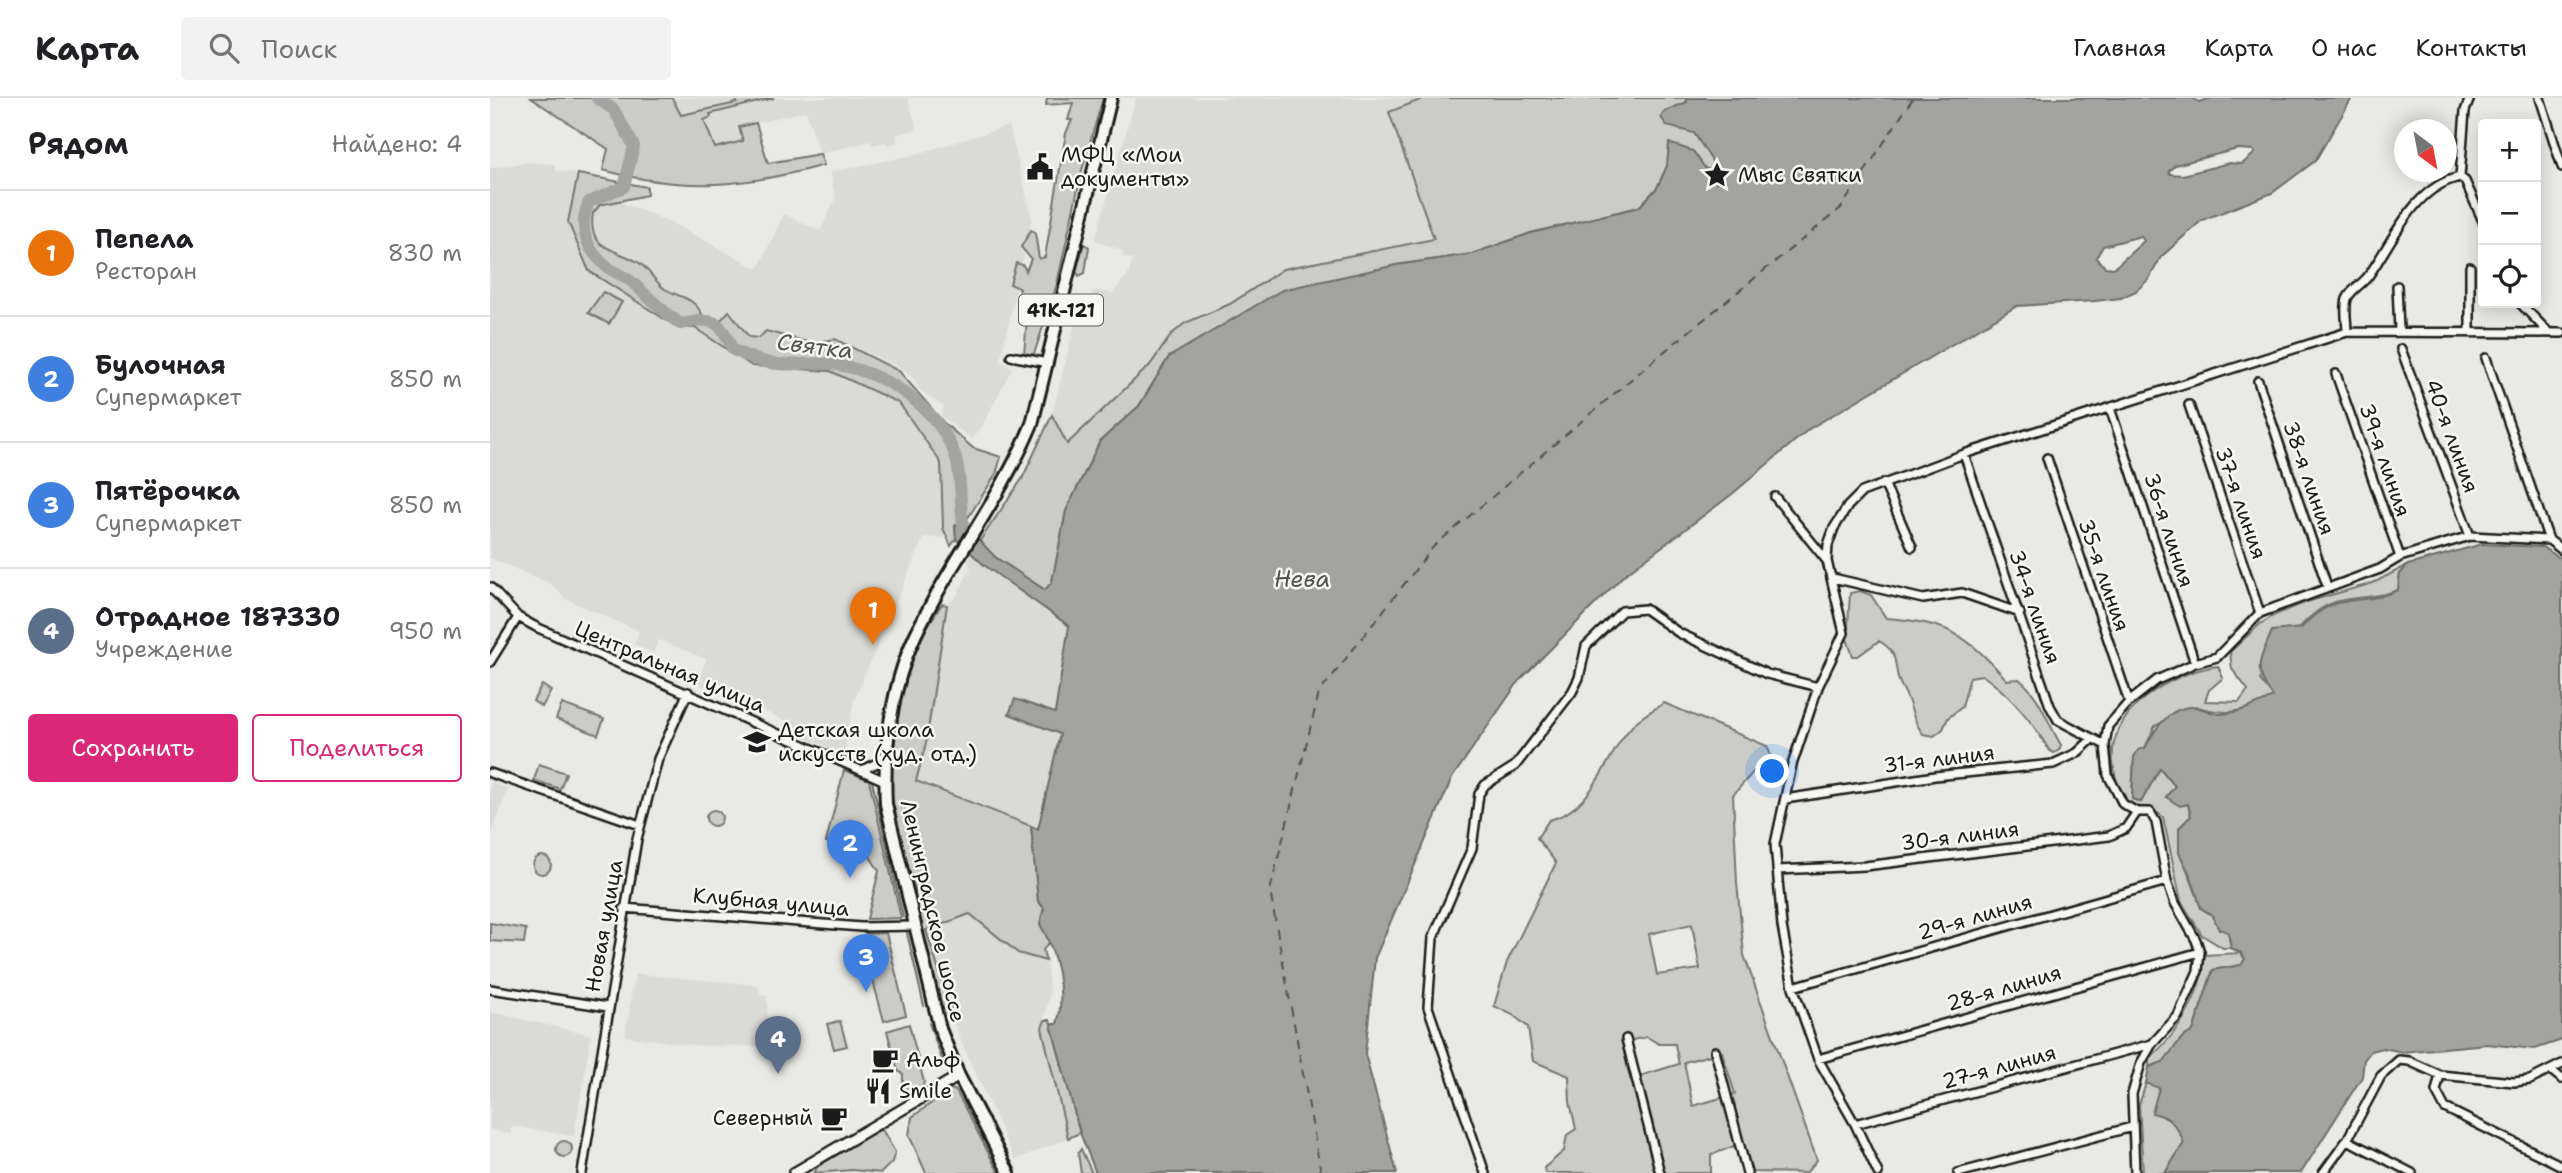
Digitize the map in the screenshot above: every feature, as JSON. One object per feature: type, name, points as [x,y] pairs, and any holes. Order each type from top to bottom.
[{"type":"main road","name":"Ленинградское шоссе","points":[[1009,1173],[959,1076],[940,1029],[886,804],[885,781],[908,654],[959,559],[1016,463],[1027,437],[1048,363],[1111,98]]},
{"type":"street","points":[[2460,177],[2465,111],[2470,98]]},
{"type":"street","points":[[2540,98],[2562,167]]},
{"type":"street","points":[[2460,177],[2465,181],[2478,210]]},
{"type":"street","points":[[2347,332],[2346,301],[2377,265],[2398,226],[2435,188],[2446,180],[2460,177]]},
{"type":"street","points":[[2470,267],[2470,332]]},
{"type":"street","points":[[2397,286],[2399,330]]},
{"type":"street","points":[[2525,308],[2548,332]]},
{"type":"street","points":[[1828,561],[1833,528],[1848,506],[1862,492],[1964,454],[2347,332],[2399,330],[2562,333]]},
{"type":"street","name":"40-я линия","points":[[2401,349],[2470,536]]},
{"type":"street","points":[[1012,356],[1048,363]]},
{"type":"street","points":[[2486,358],[2549,540],[2562,550]]},
{"type":"street","name":"39-я линия","points":[[2336,374],[2400,557]]},
{"type":"street","name":"38-я линия","points":[[2258,381],[2328,586]]},
{"type":"street","name":"37-я линия","points":[[2189,405],[2260,613]]},
{"type":"street","name":"36-я линия","points":[[2110,408],[2194,663]]},
{"type":"street","name":"34-я линия","points":[[1964,454],[2050,706],[2058,720],[2091,740],[2105,744]]},
{"type":"street","name":"35-я линия","points":[[2047,458],[2129,702]]},
{"type":"street","points":[[1884,483],[1912,547]]},
{"type":"street","points":[[1775,497],[1828,561],[1844,633],[1818,687],[1792,765],[1775,844],[1782,926],[1793,988],[1818,1059],[1855,1124],[1878,1173]]},
{"type":"street","points":[[2135,1173],[2132,1094],[2141,1063],[2152,1044],[2178,1016],[2198,971],[2200,952],[2167,881],[2156,822],[2150,813],[2137,812],[2123,804],[2108,775],[2105,744],[2108,726],[2129,702],[2157,680],[2194,663],[2217,657],[2260,613],[2380,569],[2400,557],[2470,536],[2549,540]]},
{"type":"street","points":[[1833,578],[1923,599],[1962,593],[2020,613]]},
{"type":"street","name":"Центральная улица","points":[[490,587],[518,617],[885,781]]},
{"type":"street","points":[[1485,1173],[1428,1007],[1433,938],[1472,848],[1479,794],[1485,785],[1515,766],[1572,692],[1579,678],[1586,646],[1622,611],[1644,609],[1678,633],[1768,674],[1818,687]]},
{"type":"street","points":[[490,662],[518,617]]},
{"type":"street","name":"Новая улица","points":[[582,1173],[624,908],[640,825],[658,759],[688,692]]},
{"type":"street","name":"31-я линия","points":[[1785,799],[1935,776],[2053,764],[2077,753],[2091,740]]},
{"type":"street","points":[[861,771],[877,764],[888,753]]},
{"type":"street","points":[[490,773],[640,825]]},
{"type":"street","name":"30-я линия","points":[[1777,870],[1865,866],[2109,836],[2126,828],[2137,812]]},
{"type":"street","name":"29-я линия","points":[[1793,988],[2167,881]]},
{"type":"street","name":"Клубная улица","points":[[624,908],[861,927],[915,926]]},
{"type":"street","name":"28-я линия","points":[[1818,1059],[2200,952]]},
{"type":"street","points":[[490,989],[608,1007]]},
{"type":"street","points":[[1626,1039],[1660,1173]]},
{"type":"street","name":"27-я линия","points":[[1855,1124],[2152,1044]]},
{"type":"street","points":[[1715,1051],[1747,1173]]},
{"type":"street","points":[[2323,1173],[2347,1140],[2390,1065],[2399,1060],[2409,1060],[2440,1074],[2514,1082],[2530,1080],[2562,1064]]},
{"type":"street","points":[[2552,1071],[2562,1079]]},
{"type":"street","points":[[2440,1074],[2436,1091],[2445,1108],[2562,1166]]},
{"type":"street","points":[[794,1173],[959,1076]]},
{"type":"street","points":[[1958,1173],[2132,1127]]},
{"type":"street","points":[[2347,1140],[2413,1173]]},
{"type":"shaded area","points":[[531,98],[672,98],[681,115],[737,103],[736,98],[774,98],[710,114],[711,117],[704,120],[715,148],[743,141],[739,127],[756,123],[768,163],[820,154],[824,165],[767,178],[714,184],[660,182],[632,177],[603,170],[608,149]]},
{"type":"shaded area","points":[[672,98],[736,98],[737,103],[681,115]]},
{"type":"shaded area","points":[[774,98],[908,98],[917,129],[896,135],[898,142],[887,145],[886,142],[872,145],[870,141],[820,154],[806,111],[740,127],[743,141],[715,148],[703,119],[711,117],[710,114]]},
{"type":"shaded area","points":[[1047,98],[1103,98],[1082,170],[1057,284],[1034,354],[1024,354],[1028,307],[1020,296],[1019,288],[1010,284],[1016,263],[1023,265],[1026,271],[1031,259],[1021,247],[1031,230],[1035,232],[1039,259],[1045,257],[1066,133],[1072,120],[1068,120],[1073,103],[1046,105]]},
{"type":"shaded area","points":[[1136,98],[1425,98],[1390,112],[1434,239],[1283,269],[1230,304],[1185,323],[1172,334],[1150,365],[1066,444],[1052,415],[1081,299],[1090,301],[1093,291],[1113,293],[1129,273],[1133,259],[1122,257],[1123,251],[1095,240]]},
{"type":"shaded area","points":[[1425,98],[1685,98],[1687,102],[1665,111],[1667,126],[1694,132],[1726,181],[1715,183],[1708,169],[1667,166],[1657,188],[1639,207],[1531,233],[1472,254],[1396,265],[1169,357],[1139,406],[1100,441],[1066,511],[1052,583],[1045,590],[995,557],[979,542],[1022,479],[1052,415],[1067,444],[1150,365],[1172,334],[1185,323],[1230,304],[1283,269],[1434,239],[1389,112]]},
{"type":"shaded area","points":[[1009,126],[1032,219],[1000,361],[1012,368],[982,426],[972,439],[940,415],[944,407],[920,390],[914,379],[898,366],[835,339],[811,343],[767,332],[759,338],[749,337],[734,317],[721,320],[703,316],[681,294],[665,289],[639,263],[601,245],[594,236],[593,213],[600,205],[616,200],[670,222],[758,269],[784,214],[820,231],[836,198],[830,172],[910,156]]},
{"type":"shaded area","points":[[528,162],[554,164],[556,171],[578,174],[568,222],[695,328],[752,366],[830,371],[899,403],[941,463],[944,538],[924,537],[854,700],[844,755],[789,730],[792,723],[698,683],[706,659],[659,640],[653,653],[634,644],[639,631],[566,599],[551,584],[490,558],[490,168]]},
{"type":"shaded area","points":[[578,174],[647,187],[647,195],[600,205],[593,213],[594,234],[604,246],[642,265],[665,289],[691,301],[703,316],[721,320],[729,311],[749,337],[759,338],[766,331],[811,343],[835,339],[899,371],[944,423],[973,448],[1001,457],[996,474],[964,524],[955,525],[956,539],[951,546],[943,528],[941,463],[899,403],[830,371],[752,366],[695,328],[677,327],[589,271],[568,222]]},
{"type":"shaded area","points":[[1084,244],[1089,247],[1085,273],[1079,276],[1076,271]]},
{"type":"shaded area","points":[[603,292],[622,302],[609,324],[588,313]]},
{"type":"shaded area","points":[[972,552],[984,565],[1070,626],[1055,714],[1009,713],[1060,734],[1038,829],[916,781],[926,743],[947,605],[956,597],[971,568],[967,561]]},
{"type":"shaded area","points":[[2408,565],[2400,574],[2398,590],[2383,595],[2335,602],[2312,615],[2260,680],[2274,697],[2236,711],[2217,711],[2195,706],[2155,726],[2145,748],[2134,757],[2132,799],[2141,802],[2160,768],[2175,786],[2166,797],[2188,804],[2191,816],[2179,828],[2181,849],[2201,908],[2212,915],[2219,929],[2228,932],[2231,948],[2223,948],[2202,935],[2181,901],[2163,817],[2129,804],[2121,793],[2114,769],[2113,749],[2118,730],[2129,713],[2161,686],[2199,670],[2218,666],[2223,678],[2209,690],[2205,701],[2239,702],[2248,690],[2232,669],[2230,652],[2260,624],[2307,602],[2373,583]]},
{"type":"shaded area","points":[[1860,591],[1871,595],[1886,618],[1926,623],[1955,634],[1967,641],[2007,680],[2019,679],[2033,693],[2043,709],[2061,745],[2059,750],[2054,753],[2049,750],[2020,708],[1982,675],[1970,677],[1962,707],[1948,718],[1943,729],[1934,736],[1923,734],[1899,682],[1894,656],[1889,648],[1879,641],[1858,656],[1853,656],[1847,639],[1850,593]]},
{"type":"shaded area","points":[[942,604],[947,605],[926,743],[916,781],[1031,826],[1038,901],[1044,908],[1040,924],[1050,941],[1043,950],[1046,961],[1018,953],[970,914],[926,930],[952,1012],[948,1013],[937,996],[929,967],[919,914],[924,910],[921,892],[916,892],[902,851],[892,794],[896,732],[908,670],[919,642]]},
{"type":"shaded area","points":[[542,685],[551,691],[542,707],[533,701]]},
{"type":"shaded area","points":[[1664,703],[1767,746],[1773,761],[1753,772],[1733,795],[1737,883],[1744,955],[1817,1160],[1806,1173],[1750,1172],[1734,1146],[1711,1155],[1711,1173],[1545,1173],[1544,1168],[1564,1151],[1567,1135],[1576,1129],[1570,1102],[1569,1076],[1533,1061],[1528,1027],[1513,1015],[1494,1006],[1507,962],[1556,863],[1537,838],[1549,820],[1565,814],[1590,792],[1626,733],[1640,718]],"holes":[[[1692,924],[1700,969],[1657,975],[1649,934]],[[1647,1037],[1659,1044],[1675,1044],[1679,1064],[1630,1079],[1622,1042]],[[1722,1052],[1735,1094],[1693,1106],[1684,1062]]]},
{"type":"shaded area","points":[[562,704],[604,719],[598,735],[556,719]]},
{"type":"shaded area","points":[[539,764],[566,773],[560,789],[534,780]]},
{"type":"shaded area","points":[[844,770],[869,780],[901,918],[867,919],[879,871],[867,852],[826,842]]},
{"type":"shaded area","points":[[490,782],[508,789],[490,838]]},
{"type":"shaded area","points":[[714,810],[720,812],[720,824],[714,826],[708,824],[706,818],[708,812]]},
{"type":"shaded area","points":[[542,856],[548,859],[551,865],[548,871],[542,874],[536,871],[533,865],[536,859]]},
{"type":"shaded area","points":[[970,914],[1018,953],[1046,961],[1050,993],[1042,1028],[1068,1138],[1015,1160],[960,1039],[926,930]]},
{"type":"shaded area","points":[[490,923],[526,929],[524,943],[490,941]]},
{"type":"shaded area","points":[[886,933],[906,1015],[884,1021],[864,948],[866,934]]},
{"type":"shaded area","points":[[2241,953],[2245,959],[2242,965],[2213,970],[2193,1031],[2182,1038],[2163,1062],[2149,1067],[2149,1059],[2171,1037],[2194,1000],[2205,955]]},
{"type":"shaded area","points":[[635,974],[758,985],[761,995],[767,996],[768,1047],[692,1045],[625,1036]]},
{"type":"shaded area","points":[[490,1012],[591,1035],[574,1136],[512,1126],[510,1134],[490,1129]]},
{"type":"shaded area","points":[[1045,1020],[1050,1020],[1080,1133],[1068,1138],[1042,1028]]},
{"type":"shaded area","points":[[840,1021],[847,1046],[834,1049],[827,1024]]},
{"type":"shaded area","points":[[909,1024],[924,1082],[922,1088],[914,1093],[903,1087],[903,1074],[898,1071],[887,1031]]},
{"type":"shaded area","points":[[2146,1083],[2160,1087],[2157,1097],[2161,1115],[2178,1126],[2184,1143],[2165,1173],[2143,1173],[2139,1105]]},
{"type":"shaded area","points":[[951,1089],[956,1091],[999,1173],[926,1173],[909,1135],[912,1117]]},
{"type":"shaded area","points":[[879,1130],[883,1131],[895,1152],[892,1162],[881,1173],[852,1170],[814,1173],[818,1166]]},
{"type":"shaded area","points":[[564,1141],[570,1143],[570,1155],[564,1157],[558,1155],[556,1149],[558,1143]]},
{"type":"shaded area","points":[[1081,1149],[1092,1173],[1081,1173],[1078,1153]]},
{"type":"water","name":"Нева","points":[[1685,98],[2192,98],[2199,102],[2212,98],[2352,98],[2315,161],[2272,193],[2202,220],[2161,257],[2149,279],[2136,291],[2121,298],[2017,306],[1809,429],[1731,495],[1624,575],[1519,681],[1452,778],[1375,958],[1365,1054],[1397,1173],[1096,1173],[1080,1133],[1051,1024],[1057,1024],[1060,1012],[1060,986],[1055,959],[1040,924],[1044,908],[1038,901],[1031,826],[1038,829],[1060,734],[1009,714],[1015,699],[1055,713],[1069,626],[984,565],[956,539],[955,525],[964,524],[995,557],[1045,590],[1052,582],[1066,511],[1100,441],[1139,406],[1169,357],[1282,290],[1396,265],[1472,254],[1531,233],[1639,207],[1657,188],[1667,166],[1669,143],[1693,151],[1715,182],[1725,181],[1694,133],[1667,126],[1661,117],[1665,111],[1687,102]],"holes":[[[2238,149],[2253,150],[2255,153],[2242,164],[2229,163],[2183,175],[2170,174],[2169,171],[2175,165]],[[2141,236],[2144,241],[2114,268],[2105,267],[2096,258],[2103,246]]]},
{"type":"water","points":[[2482,544],[2542,547],[2562,559],[2562,1040],[2535,1049],[2487,1044],[2402,1052],[2383,1048],[2371,1051],[2364,1060],[2362,1077],[2301,1173],[2165,1173],[2184,1143],[2172,1123],[2152,1113],[2159,1088],[2146,1083],[2149,1067],[2163,1062],[2182,1038],[2193,1031],[2213,970],[2241,965],[2245,959],[2241,953],[2231,948],[2228,932],[2219,929],[2212,915],[2201,908],[2191,877],[2179,853],[2179,828],[2191,816],[2188,804],[2180,806],[2166,797],[2175,786],[2160,768],[2141,802],[2132,799],[2134,757],[2138,750],[2145,748],[2164,720],[2177,710],[2193,707],[2217,714],[2227,713],[2248,708],[2273,697],[2260,672],[2263,651],[2272,631],[2301,628],[2314,615],[2337,603],[2398,590],[2400,574],[2408,565]]},
{"type":"waterway","name":"Святка","points":[[597,98],[614,110],[634,146],[624,187],[589,202],[584,228],[593,252],[609,268],[631,281],[680,324],[714,322],[723,331],[733,350],[772,363],[825,363],[851,368],[870,374],[906,393],[935,421],[955,455],[968,539]]},
{"type":"waterway","points":[[872,781],[903,917]]},
{"type":"waterway","points":[[907,933],[924,1006]]},
{"type":"waterway","points":[[929,1023],[944,1065]]},
{"type":"ferry route","points":[[1321,1173],[1270,891],[1319,693],[1434,546],[1660,355],[1841,208],[1913,98]]},
{"type":"place","name":"МФЦ «Мои документы»","points":[[1040,167]]},
{"type":"place","name":"Мыс Святки","points":[[1717,175]]},
{"type":"place","name":"Пепела","points":[[873,645]]},
{"type":"place","name":"Детская школа искусств (худ. отд.)","points":[[757,742]]},
{"type":"place","name":"Булочная","points":[[850,878]]},
{"type":"place","name":"Пятёрочка","points":[[866,992]]},
{"type":"place","name":"Альф","points":[[885,1060]]},
{"type":"place","name":"Отрадное 187330","points":[[778,1074]]},
{"type":"place","name":"Smile","points":[[878,1091]]},
{"type":"place","name":"Северный","points":[[834,1118]]}]
